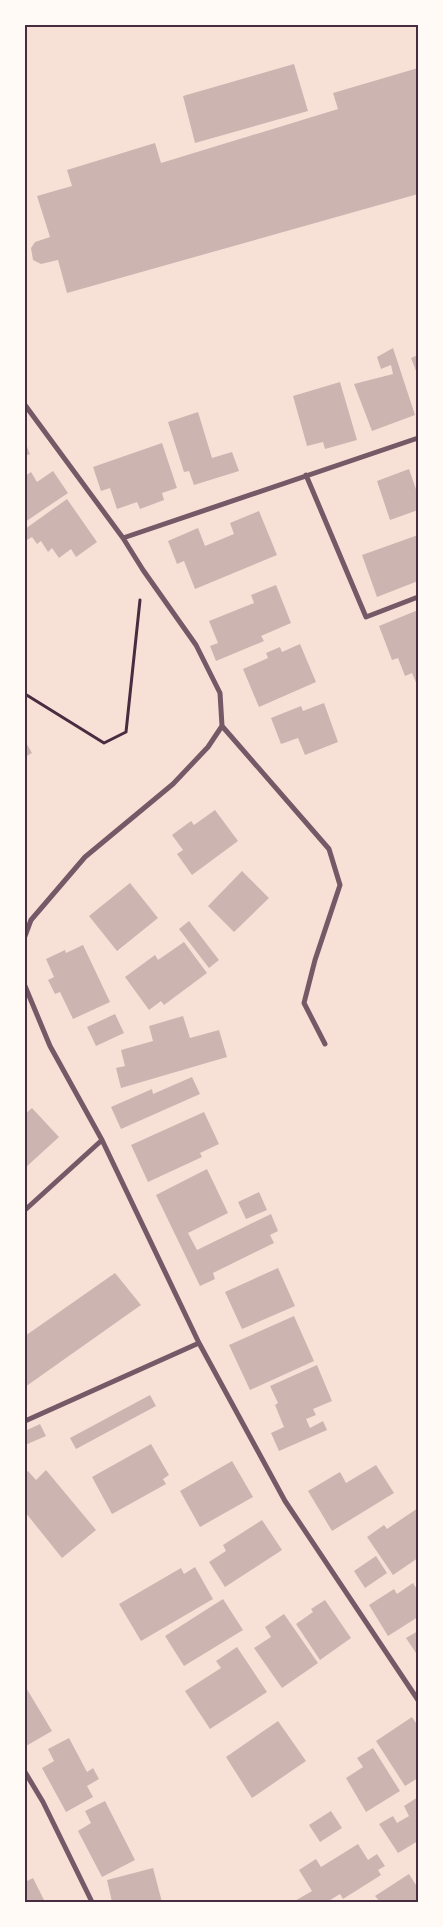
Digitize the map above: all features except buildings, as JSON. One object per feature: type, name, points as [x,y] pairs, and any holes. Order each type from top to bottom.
[{"type":"street","points":[[25,405],[123,538],[143,570],[196,645],[220,693],[222,726],[208,747],[173,784],[85,857],[31,920],[25,936]]},
{"type":"street","points":[[123,538],[418,438]]},
{"type":"street","points":[[306,475],[366,617],[418,597]]},
{"type":"street","points":[[222,726],[329,848],[340,885],[315,960],[304,1003],[325,1044]]},
{"type":"street","points":[[25,986],[50,1046],[102,1140],[199,1343],[285,1501],[418,1700]]},
{"type":"street","points":[[25,1210],[102,1140]]},
{"type":"street","points":[[25,1421],[199,1343]]},
{"type":"street","points":[[25,1772],[43,1802],[92,1902]]},
{"type":"path","points":[[25,694],[104,743],[126,732],[143,570]]}]
